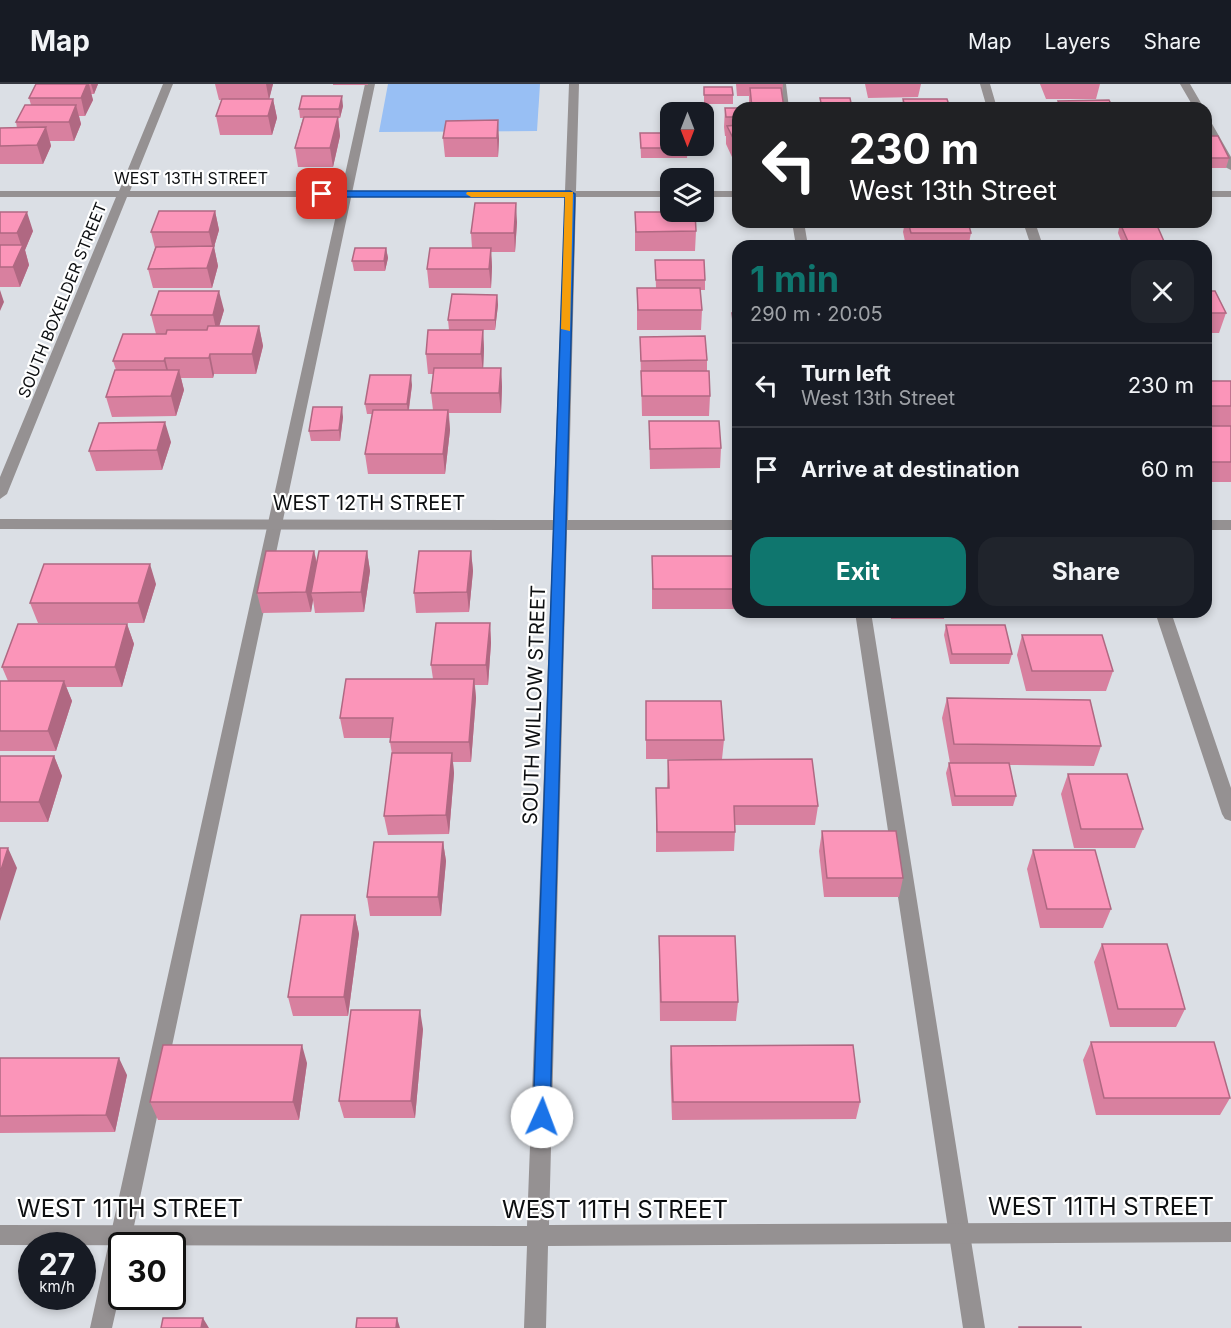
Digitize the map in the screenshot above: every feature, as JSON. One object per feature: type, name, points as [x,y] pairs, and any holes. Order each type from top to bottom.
[{"type":"street","name":"SOUTH BOXELDER STREET","points":[[0,494],[168,84]]},
{"type":"street","points":[[122,1232],[344,194],[370,84]]},
{"type":"street","name":"SOUTH WILLOW STREET","points":[[535,1328],[574,84]]},
{"type":"street","points":[[781,84],[783,102]]},
{"type":"street","points":[[985,84],[990,102]]},
{"type":"street","points":[[1185,84],[1195,102]]},
{"type":"street","points":[[1212,133],[1231,167]]},
{"type":"street","name":"WEST 13TH STREET","points":[[0,194],[660,194]]},
{"type":"street","points":[[714,194],[732,194]]},
{"type":"street","points":[[1212,194],[1231,194]]},
{"type":"street","name":"WEST 12TH STREET","points":[[0,524],[732,525]]},
{"type":"street","points":[[1212,525],[1231,525]]},
{"type":"street","points":[[863,618],[974,1328]]},
{"type":"street","points":[[1165,618],[1231,814]]},
{"type":"street","name":"WEST 11TH STREET","points":[[186,1236],[1231,1233]]},
{"type":"street","name":"WEST 11TH STREET","points":[[0,1235],[108,1236]]},
{"type":"street","points":[[101,1328],[108,1296]]},
{"type":"shaded area","points":[[388,84],[540,84],[537,131],[379,132]]},
{"type":"building","points":[[36,84],[87,84],[81,98],[29,98]]},
{"type":"building","points":[[704,87],[732,87],[733,95],[704,95]]},
{"type":"building","points":[[750,88],[781,88],[783,102],[751,102]]},
{"type":"building","points":[[302,96],[342,96],[339,109],[299,109]]},
{"type":"building","points":[[820,98],[850,98],[851,102],[821,102]]},
{"type":"building","points":[[222,99],[273,99],[268,116],[216,116]]},
{"type":"building","points":[[903,99],[947,99],[948,102],[904,102]]},
{"type":"building","points":[[1109,100],[1110,102],[1058,102]]},
{"type":"building","points":[[25,105],[76,105],[69,122],[16,122]]},
{"type":"building","points":[[725,108],[732,108],[732,117],[726,117]]},
{"type":"building","points":[[304,117],[338,117],[330,148],[295,148]]},
{"type":"building","points":[[498,120],[497,138],[443,138],[446,121]]},
{"type":"building","points":[[727,126],[732,126],[732,136]]},
{"type":"building","points":[[46,127],[37,145],[0,146],[0,128]]},
{"type":"building","points":[[640,133],[660,133],[660,148],[641,148]]},
{"type":"building","points":[[1212,136],[1218,136],[1229,158],[1212,158]]},
{"type":"building","points":[[475,203],[516,203],[514,233],[471,233]]},
{"type":"building","points":[[159,211],[215,211],[209,232],[151,232]]},
{"type":"building","points":[[0,212],[27,212],[17,233],[0,233]]},
{"type":"building","points":[[635,212],[660,212],[660,222],[696,222],[696,231],[636,232]]},
{"type":"building","points":[[910,228],[970,228],[971,233],[911,233]]},
{"type":"building","points":[[1122,228],[1158,228],[1163,240],[1127,240]]},
{"type":"building","points":[[0,245],[23,245],[13,267],[0,267]]},
{"type":"building","points":[[214,246],[207,268],[148,269],[156,247]]},
{"type":"building","points":[[355,248],[386,248],[384,261],[352,261]]},
{"type":"building","points":[[430,248],[491,248],[489,269],[427,269]]},
{"type":"building","points":[[655,260],[704,260],[705,280],[656,280]]},
{"type":"building","points":[[637,288],[700,288],[702,310],[638,310]]},
{"type":"building","points":[[159,291],[219,291],[213,315],[151,315]]},
{"type":"building","points":[[1212,291],[1215,291],[1226,313],[1212,313]]},
{"type":"building","points":[[452,294],[497,295],[495,320],[448,320]]},
{"type":"building","points":[[208,326],[259,326],[252,354],[210,354],[209,358],[165,358],[164,361],[113,361],[123,334],[166,334],[167,330],[207,330]]},
{"type":"building","points":[[428,330],[483,330],[481,354],[426,354]]},
{"type":"building","points":[[705,336],[707,360],[641,361],[640,337]]},
{"type":"building","points":[[434,368],[501,368],[499,393],[431,393]]},
{"type":"building","points":[[115,370],[179,370],[171,396],[106,397]]},
{"type":"building","points":[[641,371],[709,371],[710,396],[642,396]]},
{"type":"building","points":[[370,375],[411,375],[407,404],[365,404]]},
{"type":"building","points":[[1212,381],[1231,381],[1231,406],[1212,406]]},
{"type":"building","points":[[313,407],[342,407],[339,430],[309,431]]},
{"type":"building","points":[[373,410],[448,410],[443,454],[365,454]]},
{"type":"building","points":[[649,421],[719,421],[721,448],[650,449]]},
{"type":"building","points":[[165,422],[157,450],[89,451],[99,423]]},
{"type":"building","points":[[1212,426],[1231,426],[1231,462],[1212,462]]},
{"type":"building","points":[[266,551],[314,551],[306,592],[257,593]]},
{"type":"building","points":[[319,551],[367,551],[361,592],[311,593]]},
{"type":"building","points":[[419,551],[471,551],[467,592],[414,593]]},
{"type":"building","points":[[652,556],[732,556],[732,589],[653,589]]},
{"type":"building","points":[[44,564],[150,564],[138,603],[30,603]]},
{"type":"building","points":[[436,623],[490,623],[486,665],[431,665]]},
{"type":"building","points":[[18,624],[127,624],[115,667],[2,667]]},
{"type":"building","points":[[946,625],[1005,625],[1012,654],[952,654]]},
{"type":"building","points":[[1022,635],[1102,635],[1113,671],[1032,671]]},
{"type":"building","points":[[346,679],[474,679],[469,742],[390,742],[393,718],[340,718]]},
{"type":"building","points":[[0,681],[64,681],[48,731],[0,731]]},
{"type":"building","points":[[947,698],[1090,700],[1101,746],[954,744]]},
{"type":"building","points":[[646,701],[721,701],[724,740],[646,740]]},
{"type":"building","points":[[392,753],[452,753],[446,815],[384,816]]},
{"type":"building","points":[[0,756],[54,756],[39,802],[0,802]]},
{"type":"building","points":[[812,759],[818,806],[734,806],[735,832],[657,832],[656,788],[669,788],[668,760]]},
{"type":"building","points":[[949,763],[1009,763],[1016,796],[955,796]]},
{"type":"building","points":[[1068,774],[1127,774],[1143,829],[1081,829]]},
{"type":"building","points":[[822,831],[896,831],[903,878],[827,878]]},
{"type":"building","points":[[374,842],[443,842],[438,897],[367,897]]},
{"type":"building","points":[[0,848],[8,848],[0,873]]},
{"type":"building","points":[[1033,850],[1095,850],[1111,909],[1047,909]]},
{"type":"building","points":[[301,915],[355,915],[344,997],[288,997]]},
{"type":"building","points":[[659,936],[735,936],[738,1002],[661,1002]]},
{"type":"building","points":[[1102,944],[1167,944],[1185,1009],[1118,1009]]},
{"type":"building","points":[[351,1010],[420,1010],[411,1101],[339,1101]]},
{"type":"building","points":[[1091,1042],[1214,1042],[1230,1098],[1104,1098]]},
{"type":"building","points":[[163,1045],[302,1045],[293,1102],[150,1102]]},
{"type":"building","points":[[853,1045],[860,1102],[673,1102],[671,1046]]},
{"type":"building","points":[[0,1058],[119,1058],[106,1115],[0,1116]]},
{"type":"building","points":[[163,1318],[203,1318],[201,1328],[161,1328]]},
{"type":"building","points":[[357,1318],[397,1318],[396,1328],[356,1328]]},
{"type":"building","points":[[1081,1327],[1081,1328],[1019,1328]]},
{"type":"slow traffic","points":[[471,194],[570,194],[566,329]]},
{"type":"route","points":[[322,194],[570,194],[542,1117]]}]
